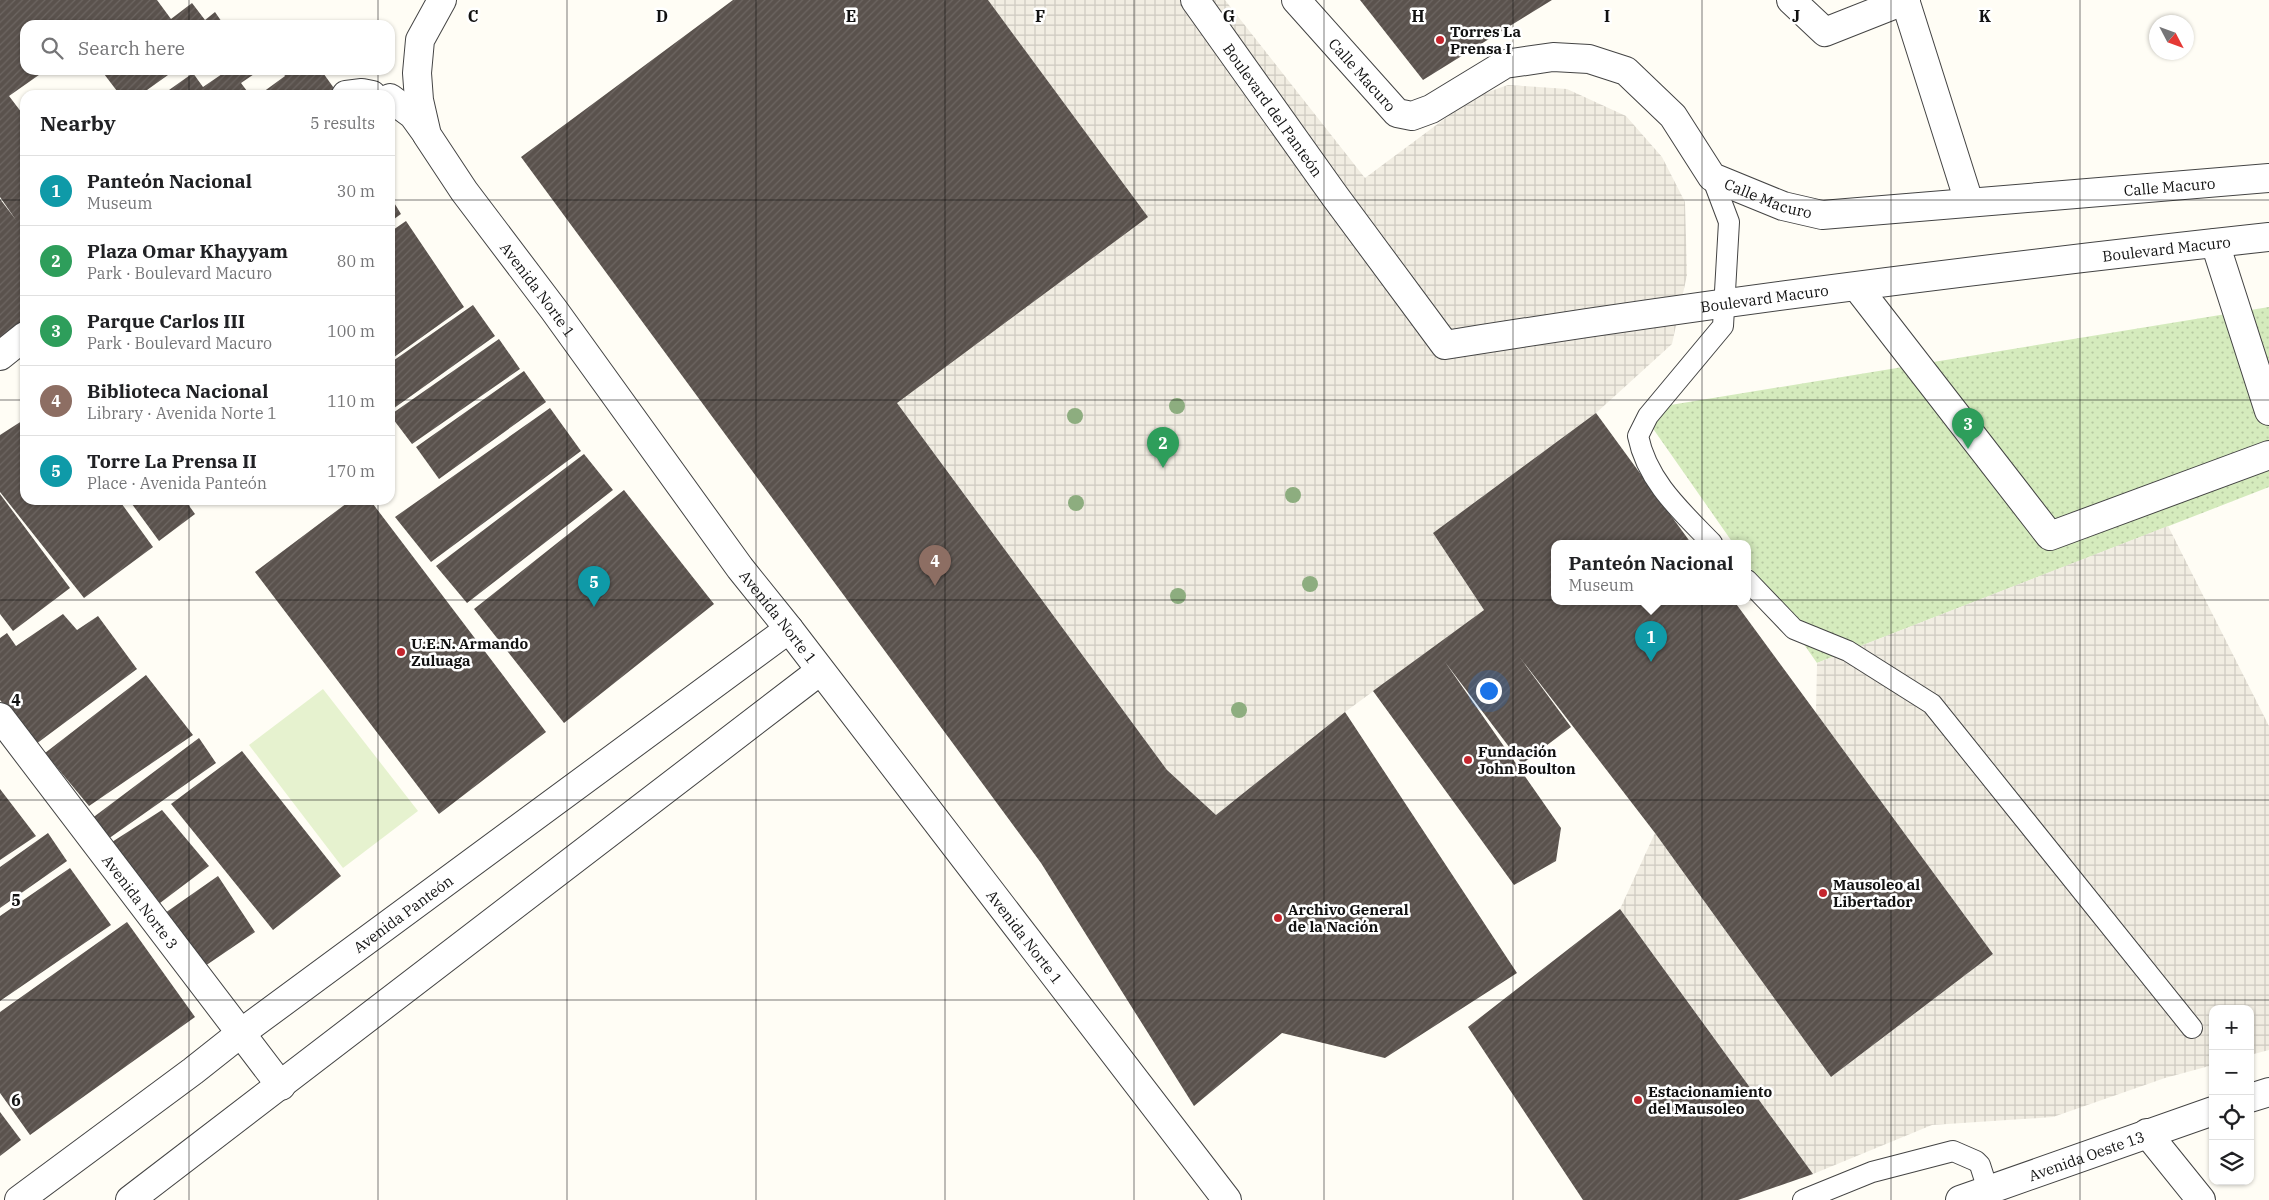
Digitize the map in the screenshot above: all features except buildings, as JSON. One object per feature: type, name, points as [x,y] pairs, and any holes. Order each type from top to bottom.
[{"type":"street","name":"Avenida Norte 1","points":[[442,0],[420,40],[417,73],[419,100],[427,135],[464,191],[554,310],[740,568],[789,629],[1227,1200]]},
{"type":"street","name":"Boulevard del Panteón","points":[[1195,0],[1334,195]]},
{"type":"street","name":"Calle Macuro","points":[[1296,0],[1397,113],[1412,116],[1431,109],[1505,64],[1553,57],[1589,59],[1626,71],[1673,116],[1712,177],[1784,206],[1822,215],[2269,178]]},
{"type":"street","points":[[1791,0],[1825,32],[1905,0],[1969,202]]},
{"type":"street","points":[[395,102],[413,115],[427,135]]},
{"type":"street","name":"Boulevard Macuro","points":[[1334,195],[1445,345],[1600,320],[2111,254],[2269,237]]},
{"type":"street","points":[[2215,243],[2269,411]]},
{"type":"street","points":[[1857,287],[2050,536],[2269,455]]},
{"type":"street","points":[[0,356],[20,340]]},
{"type":"street","name":"Avenida Panteón","points":[[19,1200],[193,1071],[240,1033],[789,629]]},
{"type":"street","points":[[130,1200],[820,671]]},
{"type":"street","name":"Avenida Norte 3","points":[[0,717],[280,1086]]},
{"type":"street","points":[[2254,1097],[2269,1092]]},
{"type":"street","name":"Avenida Oeste 13","points":[[1960,1200],[1988,1195],[2147,1133],[2209,1112]]},
{"type":"street","points":[[2147,1133],[2201,1200]]},
{"type":"lane","points":[[1709,540],[1663,492],[1641,452],[1638,436],[1648,416],[1723,326],[1730,222],[1712,177]]},
{"type":"lane","points":[[1751,584],[1794,629],[1848,651],[1932,704],[2192,1028]]},
{"type":"lane","points":[[1803,1200],[1872,1172],[1953,1151],[1976,1161],[1980,1165],[1988,1195]]},
{"type":"green space","points":[[2269,307],[2269,487],[1817,663],[1751,569],[1751,540],[1731,540],[1640,410]]},
{"type":"green space","points":[[323,689],[418,811],[343,868],[249,745]]},
{"type":"shaded area","points":[[982,0],[1225,0],[1365,178],[1474,97],[1508,85],[1567,89],[1626,116],[1662,157],[1685,202],[1687,275],[1672,344],[1596,413],[1433,533],[1484,610],[1345,712],[1216,815],[1167,770],[897,403]]},
{"type":"shaded area","points":[[2168,526],[2269,726],[2269,1050],[2254,1054],[2254,1005],[2209,1005],[2209,1066],[2165,1078],[2053,1117],[1932,1125],[1813,1174],[1620,909],[1655,833],[1831,1077],[1993,954],[1816,713],[1817,663]]},
{"type":"place","name":"Torres La Prensa I","points":[[1440,40]]},
{"type":"place","name":"Parque Carlos III","points":[[1968,449]]},
{"type":"place","name":"Plaza Omar Khayyam","points":[[1163,468]]},
{"type":"place","name":"Biblioteca Nacional","points":[[935,586]]},
{"type":"place","name":"Torre La Prensa II","points":[[594,607]]},
{"type":"place","name":"U.E.N. Armando Zuluaga","points":[[401,652]]},
{"type":"place","name":"Panteón Nacional","points":[[1651,662]]},
{"type":"place","name":"Fundación John Boulton","points":[[1468,760]]},
{"type":"place","name":"Mausoleo al Libertador","points":[[1823,893]]},
{"type":"place","name":"Archivo General de la Nación","points":[[1278,918]]},
{"type":"place","name":"Estacionamiento del Mausoleo","points":[[1638,1100]]}]
